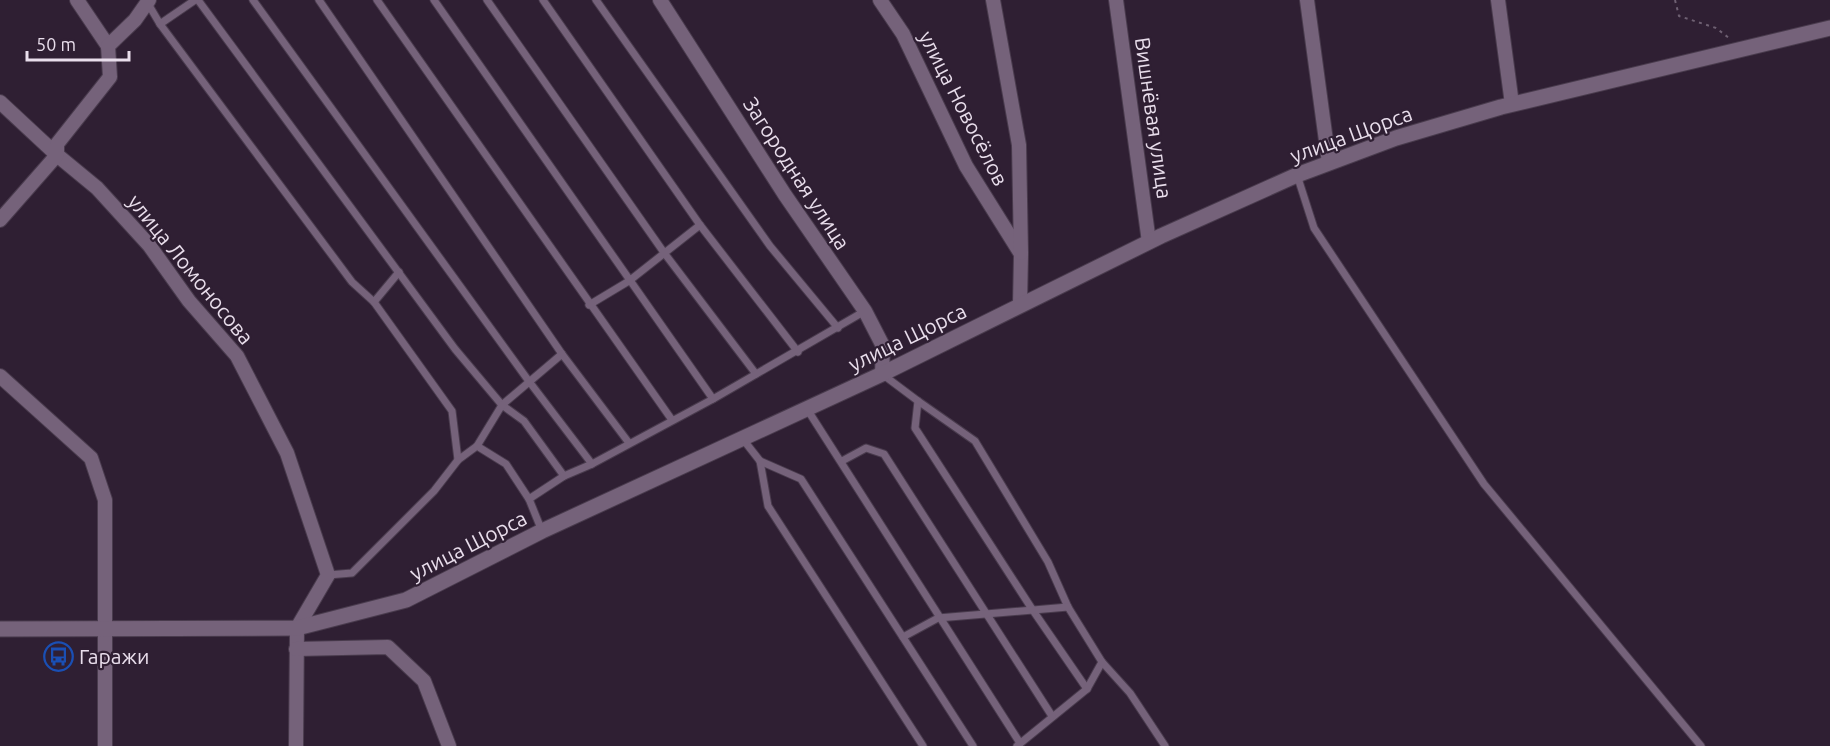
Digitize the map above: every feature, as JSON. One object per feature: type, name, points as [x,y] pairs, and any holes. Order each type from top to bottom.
[{"type":"street","points":[[0,220],[57,155],[57,144],[110,77],[108,46],[77,0]]},
{"type":"street","name":"Загородная улица","points":[[660,0],[785,195],[865,312],[883,346],[882,374]]},
{"type":"street","name":"улица Новосёлов","points":[[880,0],[903,34],[966,166],[1021,254]]},
{"type":"street","points":[[993,0],[1019,145],[1020,305]]},
{"type":"street","name":"Вишнёвая улица","points":[[1116,0],[1149,242]]},
{"type":"street","points":[[1307,0],[1329,163]]},
{"type":"street","points":[[1498,0],[1512,104]]},
{"type":"street","points":[[108,46],[135,20],[148,1]]},
{"type":"street","name":"улица Щорса","points":[[0,629],[297,628],[406,600],[542,531],[882,374],[1149,242],[1297,175],[1396,138],[1512,104],[1830,28]]},
{"type":"street","name":"улица Ломоносова","points":[[0,102],[104,196],[148,245],[189,302],[237,356],[286,453],[328,575]]},
{"type":"street","points":[[0,376],[91,458],[105,500],[105,746]]},
{"type":"street","points":[[296,746],[297,628],[328,575]]},
{"type":"street","points":[[296,649],[388,646],[424,681],[448,746]]},
{"type":"lane","points":[[160,24],[197,0],[455,349],[502,405],[524,421],[564,476]]},
{"type":"lane","points":[[254,0],[528,380],[592,464]]},
{"type":"lane","points":[[319,0],[562,354],[629,443]]},
{"type":"lane","points":[[377,0],[589,305],[672,420]]},
{"type":"lane","points":[[434,0],[713,399]]},
{"type":"lane","points":[[487,0],[665,254],[756,374]]},
{"type":"lane","points":[[543,0],[700,225],[798,352]]},
{"type":"lane","points":[[596,0],[770,246],[838,328]]},
{"type":"lane","points":[[148,1],[160,24],[352,282],[374,302],[452,411],[458,460]]},
{"type":"lane","points":[[1297,175],[1314,228],[1484,484],[1701,746]]},
{"type":"lane","points":[[589,305],[629,281],[700,225]]},
{"type":"lane","points":[[374,302],[399,272]]},
{"type":"lane","points":[[529,499],[564,476],[592,464],[713,399],[865,312]]},
{"type":"lane","points":[[328,575],[352,573],[434,491],[458,460],[477,446],[502,405],[528,380],[562,354]]},
{"type":"lane","points":[[882,374],[975,441],[1048,562],[1068,608],[1102,662],[1130,693],[1165,746]]},
{"type":"lane","points":[[918,400],[915,428],[1032,609],[1087,688]]},
{"type":"lane","points":[[807,408],[1019,745],[1087,688],[1102,662]]},
{"type":"lane","points":[[742,438],[760,461],[768,506],[923,746]]},
{"type":"lane","points":[[477,446],[506,464],[529,499],[542,531]]},
{"type":"lane","points":[[842,461],[866,448],[884,454],[1052,716]]},
{"type":"lane","points":[[760,461],[801,479],[973,746]]},
{"type":"lane","points":[[903,637],[938,618],[985,612],[1068,608]]},
{"type":"path","points":[[1675,0],[1679,16],[1716,28],[1729,36],[1734,50]]},
{"type":"place","name":"Гаражи","points":[[58,656]]}]
